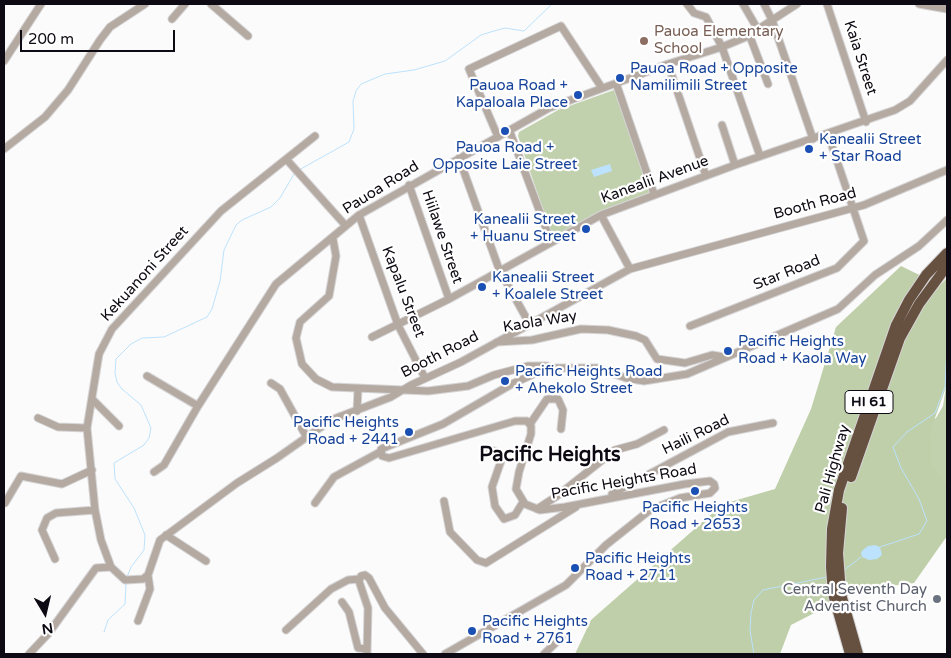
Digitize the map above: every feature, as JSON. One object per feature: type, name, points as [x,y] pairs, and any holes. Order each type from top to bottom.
[{"type":"highway","name":"Pali Highway","points":[[850,654],[837,594],[834,566],[832,529],[839,490],[896,325],[909,300],[926,275],[947,253]]},
{"type":"highway","name":"Pali Highway","points":[[834,566],[845,492],[895,352],[919,304],[947,266]]},
{"type":"highway","name":"Pali Highway","points":[[837,594],[858,654]]},
{"type":"highway","points":[[837,594],[866,654]]},
{"type":"street","points":[[4,61],[41,4]]},
{"type":"street","points":[[4,149],[45,117],[68,90],[110,27],[145,4]]},
{"type":"street","points":[[172,19],[185,4]]},
{"type":"street","points":[[211,4],[248,36]]},
{"type":"street","points":[[687,4],[694,13],[706,17],[722,47],[760,156]]},
{"type":"street","points":[[743,4],[757,28]]},
{"type":"street","points":[[764,4],[772,20],[813,139]]},
{"type":"street","name":"Pauoa Road","points":[[154,472],[164,465],[198,406],[276,284],[333,239],[359,215],[409,185],[510,132],[550,108],[668,64],[722,47],[749,34],[797,4]]},
{"type":"street","name":"Kaia Street","points":[[827,4],[866,122]]},
{"type":"street","points":[[919,4],[947,9]]},
{"type":"street","points":[[498,137],[469,69],[561,26],[602,88]]},
{"type":"street","points":[[749,34],[768,84]]},
{"type":"street","name":"Kanealii Avenue","points":[[372,336],[398,326],[449,299],[499,269],[601,215],[760,156],[866,122],[895,110],[910,101],[947,60]]},
{"type":"street","points":[[668,64],[706,176]]},
{"type":"street","points":[[616,83],[654,194]]},
{"type":"street","points":[[722,125],[735,165]]},
{"type":"street","points":[[510,132],[551,242]]},
{"type":"street","name":"Star Road","points":[[690,326],[837,268],[864,241],[851,209],[828,134]]},
{"type":"street","name":"Kekuanoni Street","points":[[111,567],[100,540],[95,510],[87,428],[99,354],[112,329],[221,211],[315,136]]},
{"type":"street","points":[[460,158],[499,269],[529,323]]},
{"type":"street","points":[[287,160],[346,226]]},
{"type":"street","name":"Booth Road","points":[[138,621],[150,589],[148,575],[158,544],[166,534],[330,420],[358,411],[461,362],[630,269],[851,209],[901,191],[947,170]]},
{"type":"street","name":"Hiilawe Street","points":[[409,185],[449,299]]},
{"type":"street","name":"Kapalu Street","points":[[359,215],[398,326],[425,378]]},
{"type":"street","points":[[601,215],[630,269]]},
{"type":"street","points":[[333,239],[336,256],[329,296],[300,322],[296,338],[302,364],[316,379],[332,387],[428,391],[468,386],[494,375],[528,366],[598,368],[626,378],[651,381],[687,374],[838,309],[875,275],[919,246],[947,220]]},
{"type":"street","name":"Kaola Way","points":[[495,343],[532,340],[581,328],[608,330],[636,336],[645,340],[657,359],[685,363],[712,355],[724,357]]},
{"type":"street","points":[[315,502],[334,477],[380,452],[384,447],[443,424],[512,384],[550,367]]},
{"type":"street","points":[[147,376],[198,406]]},
{"type":"street","points":[[271,383],[280,389],[306,436]]},
{"type":"street","points":[[358,389],[358,411]]},
{"type":"street","points":[[92,399],[119,426]]},
{"type":"street","points":[[488,449],[499,453],[501,461],[492,486],[495,506],[504,519],[515,514],[523,502],[516,486],[532,434],[530,424],[547,399],[558,399],[563,410],[561,429]]},
{"type":"street","points":[[38,418],[58,427],[87,428]]},
{"type":"street","points":[[380,452],[382,456],[389,458],[515,421],[523,420],[530,424]]},
{"type":"street","name":"Haili Road","points":[[608,498],[728,432],[773,424]]},
{"type":"street","points":[[536,509],[557,496],[615,450],[637,444],[664,430]]},
{"type":"street","points":[[5,503],[21,476],[62,484],[92,470]]},
{"type":"street","name":"Pacific Heights Road","points":[[445,654],[566,585],[606,545],[650,510],[680,498],[710,493],[714,485],[709,481],[555,509],[536,509],[523,502]]},
{"type":"street","points":[[444,502],[450,532],[476,560],[486,563],[581,504]]},
{"type":"street","points":[[54,559],[42,530],[47,518],[56,513],[95,510]]},
{"type":"street","points":[[166,534],[206,561]]},
{"type":"street","points":[[29,654],[48,634],[94,571],[100,567],[111,567],[125,580],[142,580],[148,575]]},
{"type":"street","points":[[286,630],[331,589],[363,575],[368,577],[385,608],[423,654]]},
{"type":"street","points":[[342,602],[349,612],[358,648],[367,652],[368,608],[359,578]]},
{"type":"street","points":[[544,654],[562,637]]},
{"type":"green space","points":[[614,90],[616,91],[652,193],[556,237],[552,236],[518,136],[519,132],[558,110]]},
{"type":"green space","points":[[901,266],[940,285],[947,278],[947,384],[930,432],[931,464],[947,486],[947,536],[914,583],[859,590],[791,625],[780,654],[575,654],[591,620],[723,504],[775,489],[811,409],[836,327]]},
{"type":"green space","points":[[947,380],[947,488],[904,441],[936,418],[943,406]]},
{"type":"water","points":[[610,164],[612,171],[594,177],[591,170]]},
{"type":"water","points":[[875,545],[880,547],[882,555],[877,559],[869,560],[862,557],[861,552],[864,549]]},
{"type":"waterway","points":[[299,170],[349,142],[354,129],[353,101],[356,91],[361,84],[385,74],[414,70],[445,61],[481,35],[505,28],[524,31],[552,4]]},
{"type":"waterway","points":[[127,577],[131,567],[144,550],[145,535],[134,508],[115,479],[114,463],[144,445],[149,438],[151,428],[141,405],[122,389],[117,382],[115,373],[116,359],[131,344],[142,338],[164,337],[207,317],[212,309],[220,281],[224,250],[236,225],[242,220],[271,207],[280,198],[294,174]]},
{"type":"waterway","points":[[880,547],[919,534],[927,521],[919,499],[901,468],[893,447],[907,432],[935,413],[945,387],[947,345]]},
{"type":"waterway","points":[[844,570],[861,557]]},
{"type":"waterway","points":[[754,654],[750,631],[751,613],[754,600],[763,590],[827,577]]},
{"type":"waterway","points":[[104,632],[108,620],[125,604],[126,584]]},
{"type":"place","name":"Pauoa Elementary School","points":[[644,41]]},
{"type":"place","name":"Pauoa Road + Opposite Namilimili Street","points":[[620,78]]},
{"type":"place","name":"Pauoa Road + Kapaloala Place","points":[[578,95]]},
{"type":"place","name":"Pauoa Road + Opposite Laie Street","points":[[505,131]]},
{"type":"place","name":"Kanealii Street + Star Road","points":[[809,149]]},
{"type":"place","name":"Kanealii Street + Huanu Street","points":[[586,229]]},
{"type":"place","name":"Kanealii Street + Koalele Street","points":[[482,287]]},
{"type":"place","name":"Pacific Heights Road + Kaola Way","points":[[728,351]]},
{"type":"place","name":"Pacific Heights Road + Ahekolo Street","points":[[505,381]]},
{"type":"place","name":"Pacific Heights Road + 2441","points":[[409,432]]},
{"type":"place","name":"Pacific Heights Road + 2653","points":[[695,491]]},
{"type":"place","name":"Pacific Heights Road + 2711","points":[[575,568]]},
{"type":"place","name":"Central Seventh Day Adventist Church","points":[[937,599]]},
{"type":"place","name":"Pacific Heights Road + 2761","points":[[472,631]]},
{"type":"district","name":"Pacific Heights","points":[[550,456]]}]
